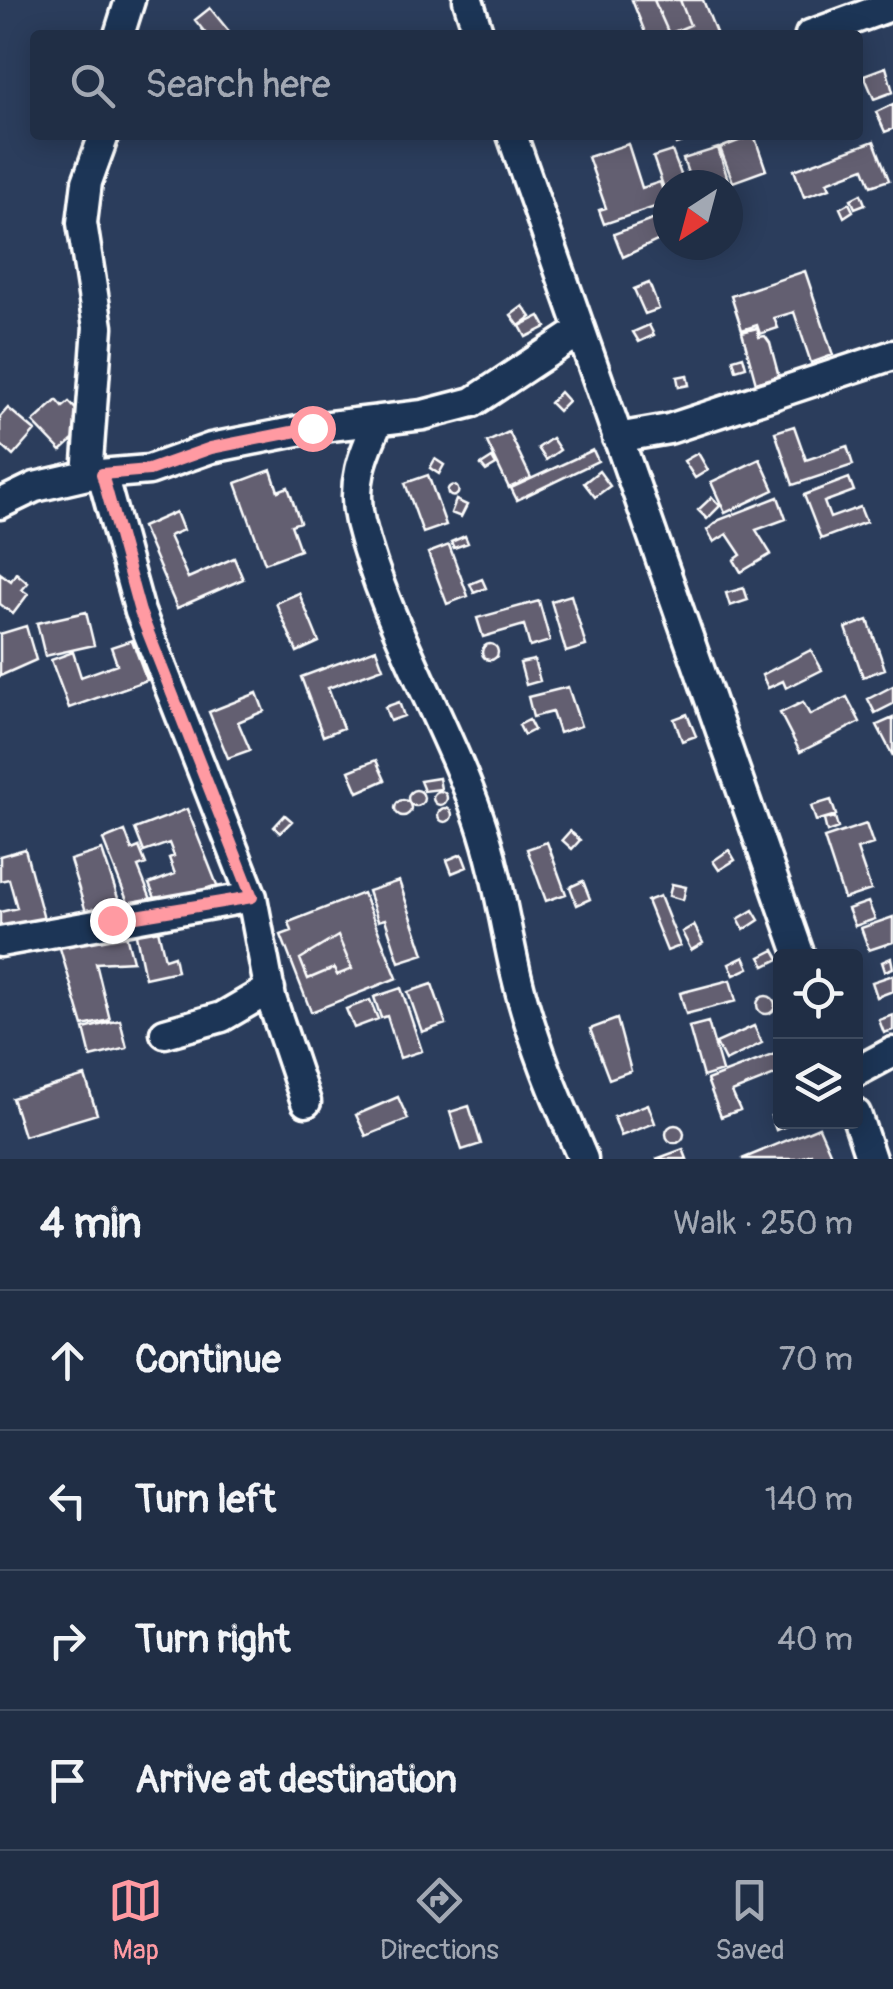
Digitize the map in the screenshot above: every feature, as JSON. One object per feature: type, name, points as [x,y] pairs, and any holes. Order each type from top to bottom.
[{"type":"street","points":[[121,30],[130,0]]},
{"type":"street","points":[[468,0],[477,30]]},
{"type":"street","points":[[823,30],[893,4]]},
{"type":"street","points":[[102,140],[87,182],[82,223],[98,327],[95,474],[140,612],[252,897],[270,989],[306,1102]]},
{"type":"street","points":[[522,140],[580,331],[798,949]]},
{"type":"street","points":[[0,504],[35,487],[95,474],[149,470],[211,448],[472,402],[580,331]]},
{"type":"street","points":[[617,438],[669,429],[893,355]]},
{"type":"street","points":[[378,420],[355,488],[360,524],[407,650],[478,815],[502,888],[515,971],[532,1035],[583,1159]]},
{"type":"street","points":[[0,942],[252,897]]},
{"type":"street","points":[[165,1033],[222,1017],[270,989]]},
{"type":"street","points":[[863,1068],[893,1052]]},
{"type":"street","points":[[861,1129],[871,1159]]},
{"type":"building","points":[[632,0],[654,0],[667,30],[644,30]]},
{"type":"building","points":[[654,0],[680,0],[690,25],[667,30]]},
{"type":"building","points":[[680,0],[703,0],[715,30],[678,30],[690,25]]},
{"type":"building","points":[[210,8],[228,30],[203,30],[195,20]]},
{"type":"building","points":[[886,67],[893,92],[874,99],[864,75]]},
{"type":"building","points":[[893,104],[893,129],[885,132],[876,112]]},
{"type":"building","points":[[741,140],[756,140],[766,170],[743,178],[743,170],[728,170],[720,148]]},
{"type":"building","points":[[874,141],[889,180],[871,186],[864,168],[827,182],[830,188],[804,197],[794,170]]},
{"type":"building","points":[[628,144],[642,188],[653,184],[653,208],[604,224],[599,210],[606,208],[588,157]]},
{"type":"building","points":[[718,148],[725,170],[687,170],[683,159]]},
{"type":"building","points":[[672,151],[679,170],[658,170],[653,157]]},
{"type":"building","points":[[861,194],[865,204],[855,208],[851,199]]},
{"type":"building","points":[[849,203],[853,211],[844,217],[840,208]]},
{"type":"building","points":[[653,220],[653,243],[623,257],[614,234]]},
{"type":"building","points":[[805,271],[833,355],[811,363],[794,312],[774,318],[778,328],[760,334],[757,325],[742,330],[731,296]]},
{"type":"building","points":[[649,283],[659,309],[645,314],[634,289]]},
{"type":"building","points":[[523,306],[531,317],[519,326],[511,315]]},
{"type":"building","points":[[540,316],[546,327],[526,337],[520,326]]},
{"type":"building","points":[[649,325],[654,335],[639,342],[633,332]]},
{"type":"building","points":[[757,328],[759,337],[765,336],[770,343],[779,377],[756,383],[742,332]]},
{"type":"building","points":[[743,356],[746,367],[736,370],[733,359]]},
{"type":"building","points":[[687,375],[689,385],[679,387],[677,377]]},
{"type":"building","points":[[560,392],[568,401],[558,411],[550,403]]},
{"type":"building","points":[[57,400],[63,407],[69,402],[81,415],[75,420],[85,429],[61,451],[33,422]]},
{"type":"building","points":[[8,408],[35,431],[13,456],[0,444],[0,417]]},
{"type":"building","points":[[794,426],[806,460],[847,446],[853,465],[793,485],[775,432]]},
{"type":"building","points":[[509,432],[531,478],[509,488],[487,442]]},
{"type":"building","points":[[552,438],[560,450],[546,460],[538,448]]},
{"type":"building","points":[[593,450],[598,461],[517,500],[511,488]]},
{"type":"building","points":[[698,453],[708,470],[695,478],[684,461]]},
{"type":"building","points":[[492,458],[496,465],[486,471],[481,465]]},
{"type":"building","points":[[435,459],[444,465],[439,474],[430,468]]},
{"type":"building","points":[[760,459],[774,490],[725,513],[711,482]]},
{"type":"building","points":[[271,470],[278,491],[288,487],[300,522],[291,525],[300,550],[265,563],[236,483]]},
{"type":"building","points":[[599,471],[610,486],[595,497],[584,483]]},
{"type":"building","points":[[428,475],[446,525],[423,533],[405,483]]},
{"type":"building","points":[[849,478],[854,491],[824,502],[830,518],[860,507],[866,522],[821,539],[804,495]]},
{"type":"building","points":[[453,485],[459,491],[453,497],[447,491]]},
{"type":"building","points":[[712,497],[720,506],[707,519],[698,510]]},
{"type":"building","points":[[778,497],[786,519],[756,530],[771,554],[741,572],[734,560],[741,555],[727,534],[714,542],[707,530],[719,520]]},
{"type":"building","points":[[456,500],[467,505],[461,517],[451,513]]},
{"type":"building","points":[[176,512],[183,530],[169,536],[188,578],[234,558],[243,579],[177,608],[142,527]]},
{"type":"building","points":[[465,536],[468,543],[454,548],[451,542]]},
{"type":"building","points":[[449,545],[468,596],[447,604],[428,553]]},
{"type":"building","points":[[0,573],[11,581],[16,573],[28,583],[22,590],[28,594],[13,614],[0,604]]},
{"type":"building","points":[[482,579],[486,588],[474,593],[470,584]]},
{"type":"building","points":[[744,588],[748,600],[730,606],[726,593]]},
{"type":"building","points":[[299,593],[319,642],[297,652],[276,603]]},
{"type":"building","points":[[571,595],[586,646],[566,652],[551,601]]},
{"type":"building","points":[[539,601],[550,641],[530,647],[524,625],[483,637],[477,618]]},
{"type":"building","points":[[86,612],[94,645],[45,656],[37,623]]},
{"type":"building","points":[[868,620],[885,669],[863,677],[846,628]]},
{"type":"building","points":[[26,626],[36,660],[0,676],[0,634]]},
{"type":"building","points":[[132,640],[147,680],[69,708],[51,660],[73,652],[81,677],[117,664],[111,647]]},
{"type":"building","points":[[490,644],[498,652],[490,660],[482,652]]},
{"type":"building","points":[[376,649],[383,668],[328,688],[343,728],[323,736],[301,677]]},
{"type":"building","points":[[811,650],[822,670],[786,688],[783,681],[768,688],[762,675]]},
{"type":"building","points":[[534,660],[540,681],[526,685],[520,663]]},
{"type":"building","points":[[893,686],[893,704],[875,713],[868,699]]},
{"type":"building","points":[[568,687],[581,726],[559,733],[552,712],[533,717],[528,697]]},
{"type":"building","points":[[257,693],[264,711],[238,722],[250,750],[228,758],[209,712]]},
{"type":"building","points":[[847,697],[860,722],[800,752],[780,713],[803,702],[810,715]]},
{"type":"building","points":[[399,702],[404,716],[390,721],[385,707]]},
{"type":"building","points":[[687,714],[696,736],[682,741],[674,719]]},
{"type":"building","points":[[893,718],[893,756],[877,725]]},
{"type":"building","points":[[529,720],[534,730],[524,735],[519,725]]},
{"type":"building","points":[[376,760],[385,780],[358,792],[349,771]]},
{"type":"building","points":[[439,778],[441,789],[424,791],[420,781]]},
{"type":"building","points":[[416,790],[424,798],[416,806],[408,798]]},
{"type":"building","points":[[440,791],[447,798],[440,805],[433,798]]},
{"type":"building","points":[[403,800],[411,808],[403,816],[395,808]]},
{"type":"building","points":[[831,800],[836,815],[816,821],[811,806]]},
{"type":"building","points":[[445,808],[452,815],[445,822],[438,815]]},
{"type":"building","points":[[187,809],[217,885],[158,905],[149,884],[175,874],[169,858],[174,856],[169,843],[144,852],[135,829]]},
{"type":"building","points":[[285,815],[292,821],[280,833],[274,827]]},
{"type":"building","points":[[835,817],[838,828],[827,832],[824,820]]},
{"type":"building","points":[[866,824],[873,844],[857,849],[871,890],[844,899],[824,838]]},
{"type":"building","points":[[125,831],[132,850],[139,847],[146,864],[138,867],[153,904],[132,913],[103,840]]},
{"type":"building","points":[[570,831],[580,840],[572,849],[562,840]]},
{"type":"building","points":[[547,842],[566,894],[546,901],[527,849]]},
{"type":"building","points":[[25,849],[45,923],[0,935],[0,912],[17,908],[9,879],[0,881],[0,856]]},
{"type":"building","points":[[102,850],[120,904],[87,915],[70,860]]},
{"type":"building","points":[[729,850],[735,860],[719,870],[713,861]]},
{"type":"building","points":[[462,854],[467,867],[452,873],[447,860]]},
{"type":"building","points":[[399,881],[424,954],[399,962],[385,919],[378,921],[368,891]]},
{"type":"building","points":[[583,881],[590,899],[577,905],[570,887]]},
{"type":"building","points":[[672,884],[686,887],[683,900],[669,896]]},
{"type":"building","points":[[363,893],[397,978],[311,1012],[281,935],[292,931],[289,922]],"holes":[[[338,936],[352,969],[337,975],[334,968],[308,979],[300,959]]]},
{"type":"building","points":[[660,896],[680,946],[667,951],[647,901]]},
{"type":"building","points":[[868,902],[875,919],[855,926],[848,909]]},
{"type":"building","points":[[753,910],[759,920],[744,930],[738,919]]},
{"type":"building","points":[[893,917],[893,942],[869,950],[861,928]]},
{"type":"building","points":[[156,921],[165,959],[174,956],[177,971],[145,978],[134,925]]},
{"type":"building","points":[[123,923],[133,961],[96,963],[110,1020],[83,1026],[57,938]]},
{"type":"building","points":[[694,925],[703,943],[691,950],[682,932]]},
{"type":"building","points":[[338,936],[352,969],[337,975],[334,968],[308,979],[300,959]]},
{"type":"building","points":[[773,950],[773,962],[765,966],[760,957]]},
{"type":"building","points":[[744,957],[749,968],[734,975],[729,964]]},
{"type":"building","points":[[891,958],[893,968],[885,971],[882,962]]},
{"type":"building","points":[[893,975],[893,991],[877,997],[872,982]]},
{"type":"building","points":[[730,980],[736,1001],[686,1014],[680,993]]},
{"type":"building","points":[[432,984],[446,1024],[422,1032],[408,992]]},
{"type":"building","points":[[401,988],[422,1051],[400,1058],[387,1016],[381,1018],[374,997]]},
{"type":"building","points":[[760,999],[772,999],[772,1011],[760,1011]]},
{"type":"building","points":[[370,1000],[378,1019],[354,1028],[346,1009]]},
{"type":"building","points":[[893,1015],[893,1030],[884,1033],[879,1020]]},
{"type":"building","points":[[617,1019],[631,1071],[609,1079],[590,1029]]},
{"type":"building","points":[[120,1020],[127,1048],[91,1057],[84,1029]]},
{"type":"building","points":[[708,1022],[722,1071],[703,1077],[689,1027]]},
{"type":"building","points":[[754,1026],[762,1043],[725,1061],[716,1043]]},
{"type":"building","points":[[773,1055],[773,1076],[732,1092],[740,1110],[721,1117],[707,1080]]},
{"type":"building","points":[[85,1076],[97,1114],[24,1136],[12,1098]]},
{"type":"building","points":[[398,1097],[408,1119],[366,1136],[356,1115]]},
{"type":"building","points":[[648,1104],[655,1123],[621,1136],[614,1117]]},
{"type":"building","points":[[469,1106],[481,1144],[462,1150],[450,1112]]},
{"type":"building","points":[[675,1125],[684,1134],[675,1143],[666,1134]]},
{"type":"building","points":[[820,1129],[833,1159],[813,1159],[811,1154],[798,1159],[742,1159]]},
{"type":"building","points":[[683,1149],[687,1159],[656,1159]]},
{"type":"route","points":[[112,920],[252,897],[140,612],[102,474],[149,470],[211,448],[312,428]]}]
